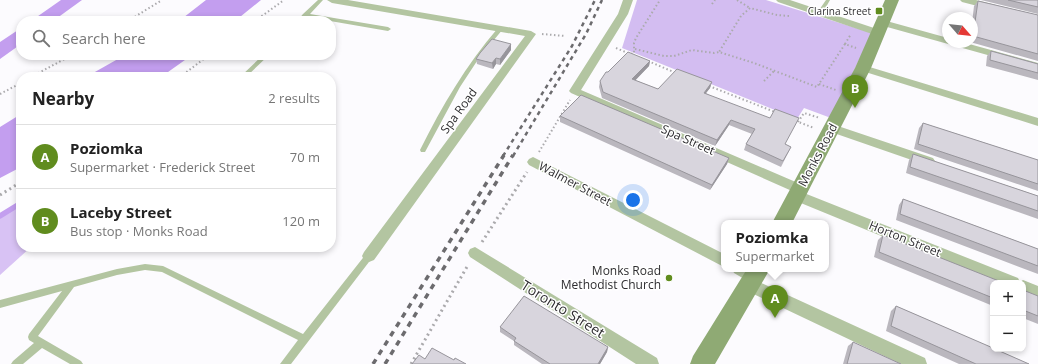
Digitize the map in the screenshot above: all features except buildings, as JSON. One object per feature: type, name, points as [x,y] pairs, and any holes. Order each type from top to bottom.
[{"type":"main road","name":"Monks Road","points":[[784,220],[863,68],[892,0]]},
{"type":"main road","points":[[702,364],[751,275]]},
{"type":"street","points":[[332,0],[531,34]]},
{"type":"street","points":[[575,90],[623,14],[628,0]]},
{"type":"street","points":[[781,0],[820,13],[881,28],[942,40]]},
{"type":"street","points":[[965,0],[1002,9]]},
{"type":"street","name":"Spa Road","points":[[370,256],[531,34]]},
{"type":"street","points":[[973,48],[1038,66]]},
{"type":"street","points":[[863,68],[1038,122]]},
{"type":"street","name":"Spa Street","points":[[575,90],[798,192]]},
{"type":"street","points":[[833,126],[942,165]]},
{"type":"street","name":"Walmer Street","points":[[533,162],[721,259]]},
{"type":"street","name":"Horton Street","points":[[798,192],[1006,280]]},
{"type":"street","name":"Toronto Street","points":[[475,253],[651,364]]},
{"type":"street","points":[[751,275],[919,364]]},
{"type":"street","points":[[1026,288],[1038,293]]},
{"type":"lane","points":[[305,15],[321,0]]},
{"type":"lane","points":[[820,13],[828,0]]},
{"type":"lane","points":[[305,15],[311,16]]},
{"type":"lane","points":[[336,20],[388,29]]},
{"type":"lane","points":[[423,150],[469,66],[500,29]]},
{"type":"lane","points":[[249,72],[261,60]]},
{"type":"lane","name":"Spa Road","points":[[285,364],[370,256]]},
{"type":"lane","points":[[0,304],[118,272],[145,267],[163,269],[304,339]]},
{"type":"lane","points":[[72,284],[32,337],[78,364]]},
{"type":"lane","points":[[16,364],[41,342]]},
{"type":"path","points":[[136,16],[162,0]]},
{"type":"path","points":[[262,16],[284,0]]},
{"type":"path","points":[[631,54],[634,53],[634,43],[636,38],[660,0]]},
{"type":"path","points":[[712,4],[715,0]]},
{"type":"path","points":[[737,0],[750,8],[777,15],[789,16]]},
{"type":"path","points":[[719,52],[741,16],[750,8]]},
{"type":"path","points":[[531,34],[565,36]]},
{"type":"path","points":[[605,43],[638,57]]},
{"type":"path","points":[[635,49],[663,57],[674,56],[695,50],[715,54],[719,52],[754,63],[817,87],[845,44],[870,53]]},
{"type":"path","points":[[40,72],[63,60]]},
{"type":"path","points":[[187,72],[202,60]]},
{"type":"path","points":[[645,60],[682,75]]},
{"type":"path","points":[[764,81],[774,71]]},
{"type":"path","points":[[704,84],[777,113]]},
{"type":"path","points":[[0,94],[16,86]]},
{"type":"path","points":[[411,364],[475,253],[533,162],[575,90]]},
{"type":"path","points":[[791,119],[798,122],[804,113],[833,126]]},
{"type":"path","points":[[0,195],[16,185]]},
{"type":"shaded area","points":[[61,0],[82,0],[60,16],[38,16]]},
{"type":"shaded area","points":[[206,0],[261,0],[241,16],[185,16]]},
{"type":"shaded area","points":[[637,0],[766,0],[872,33],[831,118],[804,108],[797,119],[622,48]]},
{"type":"shaded area","points":[[16,31],[16,48],[0,59],[0,42]]},
{"type":"shaded area","points":[[116,60],[185,60],[168,72],[95,72]]},
{"type":"shaded area","points":[[16,117],[16,170],[0,178],[0,127]]},
{"type":"shaded area","points":[[16,206],[16,252],[25,252],[0,275],[0,216]]},
{"type":"waterway","points":[[0,216],[16,206]]},
{"type":"railway","points":[[503,156],[572,46],[595,0]]},
{"type":"railway","points":[[513,156],[586,34],[602,0]]},
{"type":"railway","points":[[373,364],[504,155]]},
{"type":"railway","points":[[385,364],[513,155]]},
{"type":"place","name":"Clarina Street","points":[[879,11]]},
{"type":"place","name":"Laceby Street","points":[[855,108]]},
{"type":"place","name":"Monks Road Methodist Church","points":[[669,278]]},
{"type":"place","name":"Poziomka","points":[[775,318]]}]
